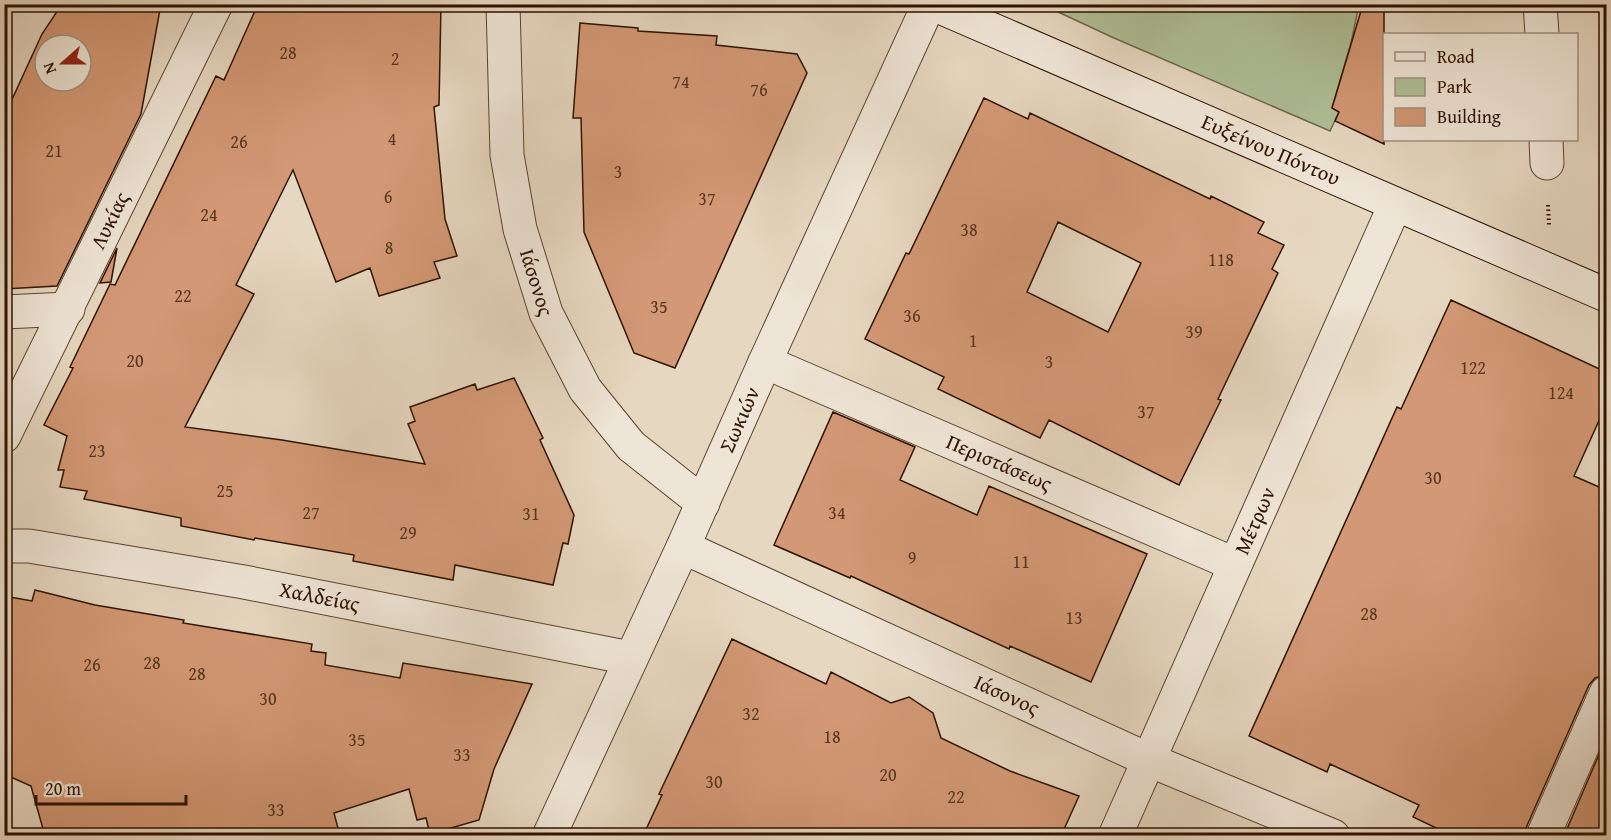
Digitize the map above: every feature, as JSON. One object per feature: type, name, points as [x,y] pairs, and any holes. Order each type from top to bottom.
[{"type":"street","name":"Λυκίας","points":[[4,436],[216,4]]},
{"type":"street","name":"Ιάσονος","points":[[503,4],[507,155],[520,229],[546,314],[585,389],[631,446],[703,503]]},
{"type":"street","name":"Σωκιών","points":[[549,836],[931,4]]},
{"type":"street","name":"Ευξείνου Πόντου","points":[[931,4],[1551,270],[1606,296]]},
{"type":"street","points":[[1540,4],[1542,33]]},
{"type":"street","name":"Μέτρων","points":[[1115,836],[1395,205]]},
{"type":"street","points":[[4,312],[68,309]]},
{"type":"street","name":"Περιστάσεως","points":[[765,363],[1234,564]]},
{"type":"street","name":"Χαλδείας","points":[[4,546],[29,546],[244,582],[630,658]]},
{"type":"street","name":"Ιάσονος","points":[[683,548],[1149,760],[1333,836]]},
{"type":"street","points":[[1543,836],[1606,693]]},
{"type":"path","points":[[1546,151],[1551,270]]},
{"type":"green space","points":[[1043,5],[1359,5],[1351,43],[1332,108],[1339,112],[1330,131]]},
{"type":"building","points":[[62,4],[161,4],[141,114],[57,286],[4,289],[4,117],[33,54],[33,93],[93,93],[93,33],[43,33]]},
{"type":"building","points":[[258,4],[441,4],[439,105],[434,107],[445,219],[457,256],[434,262],[440,278],[379,296],[370,268],[336,282],[293,170],[236,285],[254,294],[185,427],[282,440],[425,464],[408,424],[415,421],[410,407],[475,384],[477,390],[514,378],[543,438],[540,440],[574,515],[568,544],[563,543],[553,585],[455,565],[453,580],[353,561],[354,555],[181,526],[181,518],[84,499],[87,491],[60,487],[64,470],[58,470],[67,436],[44,425],[73,368],[70,367],[110,284],[115,285],[216,76],[224,80]]},
{"type":"building","points":[[1363,4],[1384,4],[1384,144],[1335,121],[1339,112],[1332,108]]},
{"type":"building","points":[[580,23],[638,28],[638,31],[717,36],[716,45],[797,54],[807,73],[675,368],[634,353],[584,232],[581,118],[573,118]]},
{"type":"building","points":[[984,98],[1028,119],[1030,113],[1210,199],[1211,196],[1264,222],[1258,233],[1284,245],[1272,269],[1278,273],[1218,399],[1221,400],[1179,485],[1049,420],[1040,438],[938,389],[944,377],[865,339],[906,253],[909,254]],"holes":[[[1058,222],[1141,263],[1108,332],[1027,292]]]},
{"type":"building","points":[[117,248],[111,282],[100,283]]},
{"type":"building","points":[[1451,300],[1606,372],[1606,405],[1574,476],[1606,490],[1606,675],[1595,678],[1589,685],[1526,828],[1525,836],[1453,836],[1413,817],[1419,805],[1330,764],[1327,772],[1249,736],[1397,407],[1401,409]]},
{"type":"building","points":[[833,412],[915,447],[900,480],[977,515],[989,486],[1147,554],[1091,682],[1010,646],[1009,649],[851,576],[850,578],[774,545]]},
{"type":"building","points":[[35,590],[95,605],[184,620],[183,623],[312,644],[311,651],[326,653],[325,665],[400,678],[403,663],[532,684],[494,769],[479,820],[430,834],[426,818],[417,820],[409,789],[334,813],[340,836],[45,836],[31,786],[4,774],[4,596],[32,601]]},
{"type":"building","points":[[732,639],[826,684],[831,672],[891,703],[909,697],[933,713],[941,738],[1010,771],[1079,796],[1061,836],[643,836],[662,795],[659,794]]},
{"type":"building","points":[[1606,738],[1606,836],[1564,836]]}]
